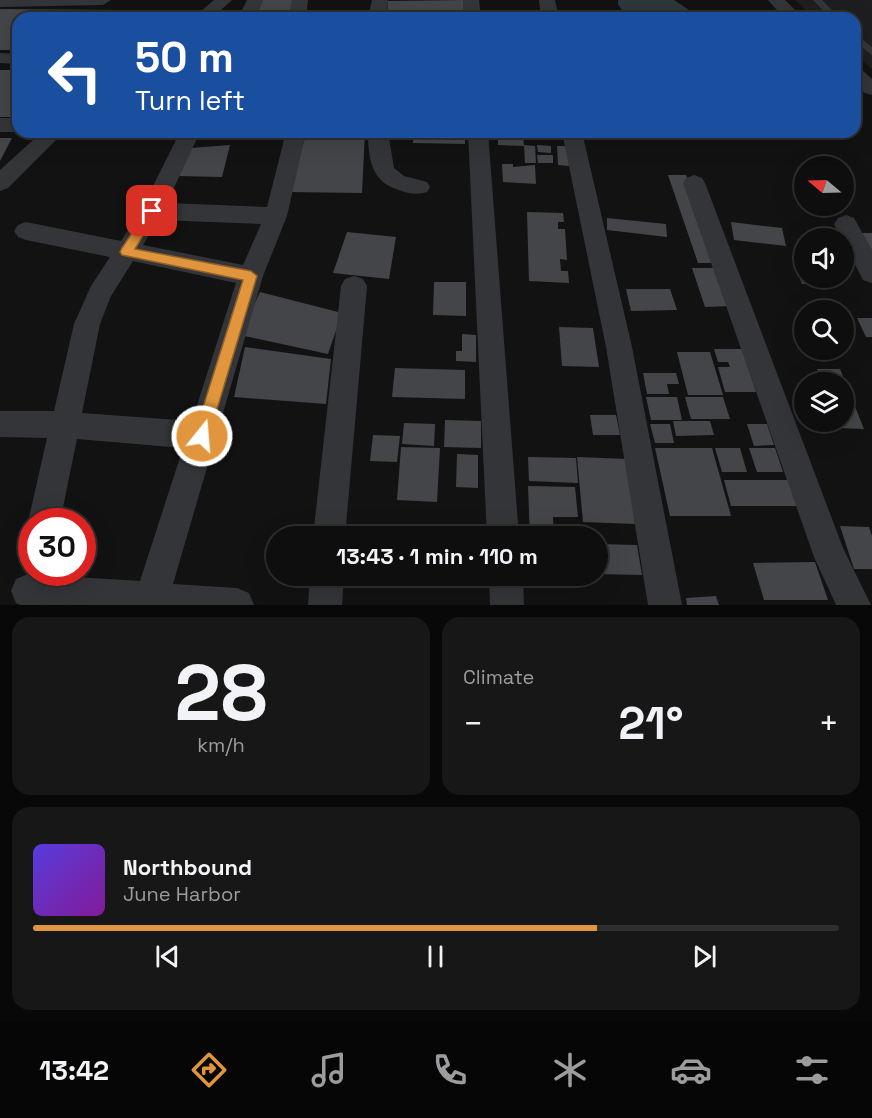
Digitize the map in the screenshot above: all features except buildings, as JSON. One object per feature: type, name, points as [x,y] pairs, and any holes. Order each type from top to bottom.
[{"type":"street","points":[[0,2],[102,0]]},
{"type":"street","points":[[209,12],[224,0]]},
{"type":"street","points":[[776,0],[788,12]]},
{"type":"street","points":[[0,183],[48,138]]},
{"type":"street","points":[[47,508],[87,324],[100,293],[152,211],[187,138]]},
{"type":"street","points":[[151,602],[251,276],[276,216],[295,138]]},
{"type":"street","points":[[378,138],[378,158],[383,171],[394,182],[419,187]]},
{"type":"street","points":[[478,138],[502,526]]},
{"type":"street","points":[[573,138],[619,347],[665,605]]},
{"type":"street","points":[[694,183],[830,557],[854,605]]},
{"type":"street","points":[[152,211],[276,216]]},
{"type":"street","points":[[846,224],[872,273]]},
{"type":"street","points":[[26,231],[251,276]]},
{"type":"street","points":[[330,526],[354,286]]},
{"type":"street","points":[[0,424],[66,425],[202,436]]},
{"type":"street","points":[[325,605],[326,586]]},
{"type":"street","points":[[506,586],[507,605]]},
{"type":"street","points":[[28,590],[151,602],[237,605]]},
{"type":"lane","points":[[817,0],[829,12]]},
{"type":"shaded area","points":[[618,0],[674,0],[692,12],[623,12]]},
{"type":"shaded area","points":[[795,0],[872,0],[872,69],[861,59],[861,12],[808,12]]},
{"type":"route","points":[[152,211],[126,252],[251,276],[202,436]]}]
